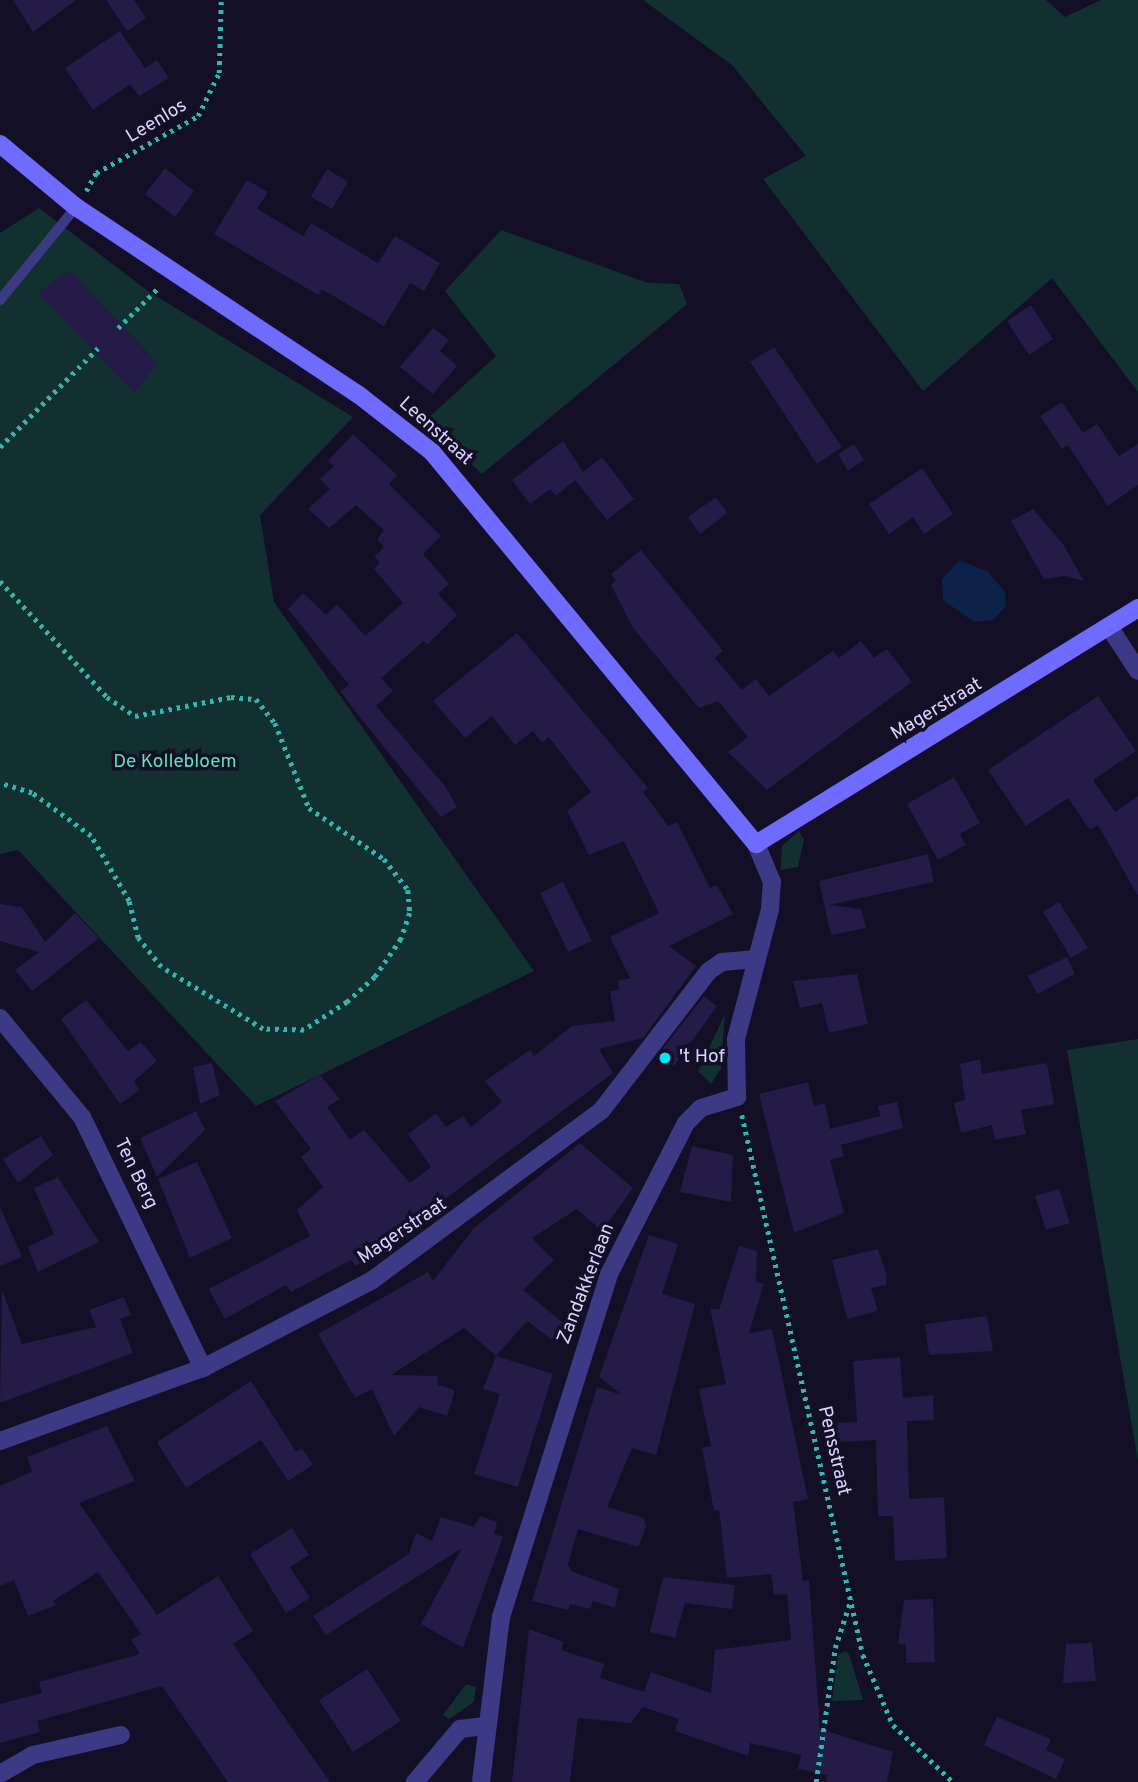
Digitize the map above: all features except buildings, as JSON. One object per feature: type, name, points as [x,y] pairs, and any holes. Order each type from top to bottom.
[{"type":"street","name":"Leenstraat","points":[[0,144],[76,207],[172,274],[359,395],[432,452],[756,844]]},
{"type":"street","name":"Magerstraat","points":[[756,844],[1110,628],[1138,608]]},
{"type":"street","points":[[1110,628],[1138,671]]},
{"type":"street","points":[[737,1097],[736,1039],[772,882],[756,844]]},
{"type":"street","name":"Magerstraat","points":[[0,1441],[202,1368],[371,1281],[455,1223],[601,1111],[709,971],[722,962],[756,959]]},
{"type":"street","name":"Ten Berg","points":[[0,1018],[82,1117],[202,1368]]},
{"type":"street","name":"Zandakkerlaan","points":[[481,1782],[485,1726],[501,1617],[609,1274],[686,1123],[701,1108],[737,1097]]},
{"type":"street","points":[[415,1782],[460,1729],[485,1726]]},
{"type":"street","points":[[0,1774],[33,1755],[121,1735]]},
{"type":"lane","points":[[0,300],[76,207]]},
{"type":"path","name":"Leenlos","points":[[76,207],[96,173],[198,116],[219,73],[221,0]]},
{"type":"path","points":[[118,328],[172,274]]},
{"type":"path","points":[[0,447],[98,348]]},
{"type":"path","points":[[0,581],[107,697],[135,716],[232,697],[256,699],[275,723],[309,808],[384,859],[408,890],[410,913],[401,939],[375,977],[336,1009],[304,1030],[263,1029],[161,967],[138,938],[125,892],[91,836],[32,793],[0,783]]},
{"type":"path","name":"Pensstraat","points":[[737,1097],[876,1695],[914,1749],[953,1782]]},
{"type":"path","points":[[816,1782],[835,1648],[852,1597]]},
{"type":"green space","points":[[643,0],[1046,0],[1065,17],[1101,0],[1138,0],[1138,392],[1052,278],[923,391],[763,179],[806,156],[732,65]]},
{"type":"green space","name":"De Kollebloem","points":[[39,208],[148,291],[353,417],[260,515],[274,602],[534,971],[256,1106],[18,850],[0,854],[0,233]]},
{"type":"green space","points":[[501,230],[648,283],[679,284],[687,304],[482,474],[425,421],[496,356],[445,291]]},
{"type":"green space","points":[[799,831],[804,840],[798,867],[781,870],[782,846]]},
{"type":"green space","points":[[725,1014],[721,1068],[711,1084],[698,1071]]},
{"type":"green space","points":[[1138,1039],[1138,1461],[1067,1050]]},
{"type":"green space","points":[[845,1651],[849,1654],[863,1700],[832,1701],[838,1655]]},
{"type":"green space","points":[[466,1684],[476,1687],[474,1702],[449,1719],[443,1715]]},
{"type":"water","points":[[960,560],[988,572],[1005,592],[1006,606],[993,620],[974,622],[943,600],[942,579]]},
{"type":"place","name":"'t Hof","points":[[665,1058]]}]
